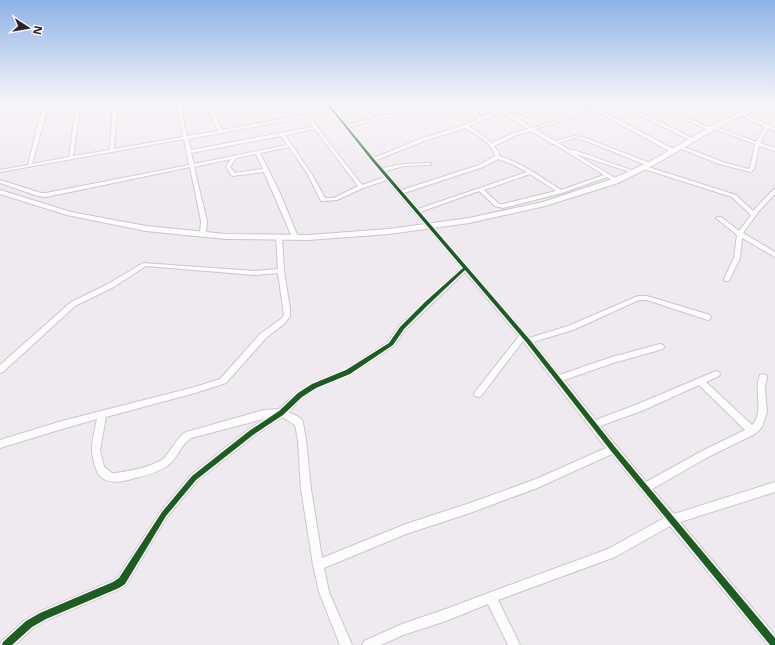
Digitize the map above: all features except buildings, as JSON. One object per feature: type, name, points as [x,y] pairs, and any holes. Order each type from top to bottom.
[{"type":"main road","points":[[0,192],[41,207],[104,222],[147,228],[202,234],[279,237],[370,233],[430,227],[496,215],[563,199],[635,172],[702,133]]},
{"type":"street","points":[[30,164],[38,133]]},
{"type":"street","points":[[71,157],[75,133]]},
{"type":"street","points":[[112,150],[113,133]]},
{"type":"street","points":[[185,133],[204,221],[202,234]]},
{"type":"street","points":[[0,171],[30,164],[208,133]]},
{"type":"street","points":[[189,152],[287,133]]},
{"type":"street","points":[[320,133],[361,187]]},
{"type":"street","points":[[352,133],[388,178],[526,338],[612,449],[775,644]]},
{"type":"street","points":[[373,160],[444,133]]},
{"type":"street","points":[[476,133],[492,145],[496,150],[497,157]]},
{"type":"street","points":[[492,145],[518,133]]},
{"type":"street","points":[[537,133],[616,180]]},
{"type":"street","points":[[644,133],[676,149],[749,171],[752,169],[757,144],[763,133]]},
{"type":"street","points":[[681,133],[692,139]]},
{"type":"street","points":[[726,133],[775,150]]},
{"type":"street","points":[[282,134],[309,173],[323,200],[335,199],[361,187],[388,178]]},
{"type":"street","points":[[553,143],[575,137],[585,138],[646,166],[734,196],[754,215]]},
{"type":"street","points":[[0,181],[43,196],[289,146]]},
{"type":"street","points":[[564,149],[610,162],[635,172]]},
{"type":"street","points":[[258,153],[295,237]]},
{"type":"street","points":[[401,192],[481,166],[497,157],[516,163],[560,192]]},
{"type":"street","points":[[234,158],[228,167],[234,175],[266,170]]},
{"type":"street","points":[[382,170],[404,165],[429,164]]},
{"type":"street","points":[[417,211],[530,172]]},
{"type":"street","points":[[480,189],[498,204],[503,206],[560,192],[607,175]]},
{"type":"street","points":[[726,279],[738,258],[740,234],[775,191]]},
{"type":"street","points":[[719,218],[740,234],[775,255]]},
{"type":"street","points":[[0,444],[62,425],[102,416],[223,381],[263,336],[286,318],[287,309],[281,271],[279,237]]},
{"type":"street","points":[[0,370],[73,304],[110,286],[145,264],[255,273],[281,271]]},
{"type":"street","points":[[6,645],[29,624],[43,616],[116,585],[122,581],[164,514],[194,478],[251,433],[282,413],[300,395],[314,386],[348,372],[390,344],[402,328],[465,268]]},
{"type":"street","points":[[478,394],[526,338],[570,328],[638,298],[647,298],[708,317]]},
{"type":"street","points":[[558,379],[612,360],[660,347]]},
{"type":"street","points":[[594,425],[615,418],[701,382],[716,374]]},
{"type":"street","points":[[645,488],[707,453],[752,431],[759,424],[763,412],[761,388],[764,376]]},
{"type":"street","points":[[701,382],[752,431]]},
{"type":"street","points":[[102,416],[96,450],[100,470],[110,477],[116,478],[161,465],[180,441],[189,435],[256,415],[282,413],[294,419],[298,423],[302,440],[306,489],[318,565],[324,592],[346,645]]},
{"type":"street","points":[[318,565],[406,529],[470,508],[529,485],[612,449]]},
{"type":"street","points":[[368,645],[402,630],[611,553],[671,520],[711,506],[775,487]]},
{"type":"street","points":[[492,597],[514,645]]},
{"type":"cycle path","points":[[351,133],[528,341],[613,449],[775,644]]},
{"type":"cycle path","points":[[6,645],[29,624],[43,616],[116,585],[122,581],[164,514],[194,478],[251,433],[281,413],[300,395],[314,386],[348,372],[391,344],[402,328],[465,268]]}]
